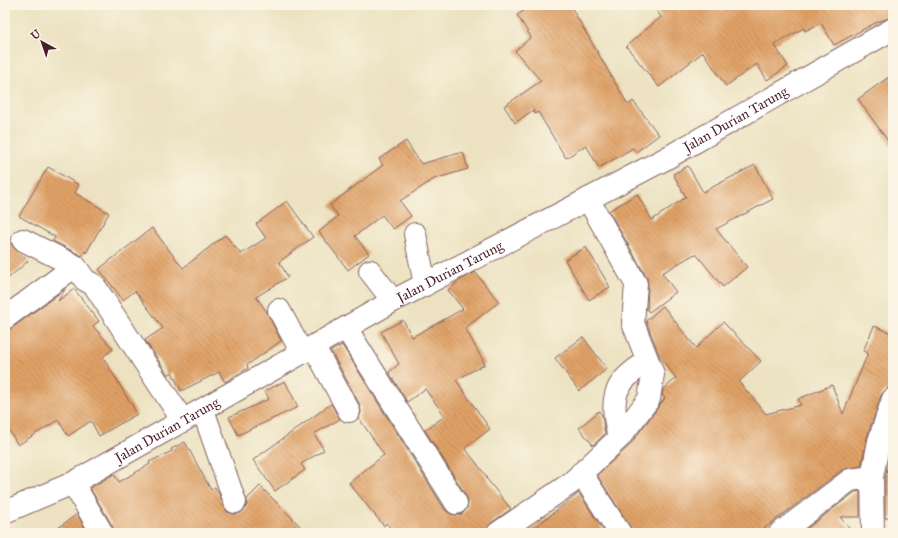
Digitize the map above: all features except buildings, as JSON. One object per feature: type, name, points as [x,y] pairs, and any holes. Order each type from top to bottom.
[{"type":"street","name":"Jalan Durian Tarung","points":[[5,512],[73,483],[393,301],[665,159],[893,29]]},
{"type":"street","points":[[499,533],[559,492],[581,474],[620,438],[649,399],[653,374],[633,323],[636,284],[588,200]]},
{"type":"street","points":[[415,234],[425,285]]},
{"type":"street","points":[[23,240],[75,266],[85,280],[94,285],[183,421]]},
{"type":"street","points":[[5,318],[75,266]]},
{"type":"street","points":[[370,271],[393,301]]},
{"type":"street","points":[[279,310],[349,411]]},
{"type":"street","points":[[346,328],[456,503]]},
{"type":"street","points":[[620,438],[613,412],[615,396],[622,382],[633,370],[648,361]]},
{"type":"street","points":[[874,533],[872,476],[878,441],[893,399]]},
{"type":"street","points":[[203,410],[235,502]]},
{"type":"street","points":[[581,474],[620,533]]},
{"type":"street","points":[[780,533],[850,480],[872,476]]},
{"type":"street","points":[[73,483],[102,533]]}]
